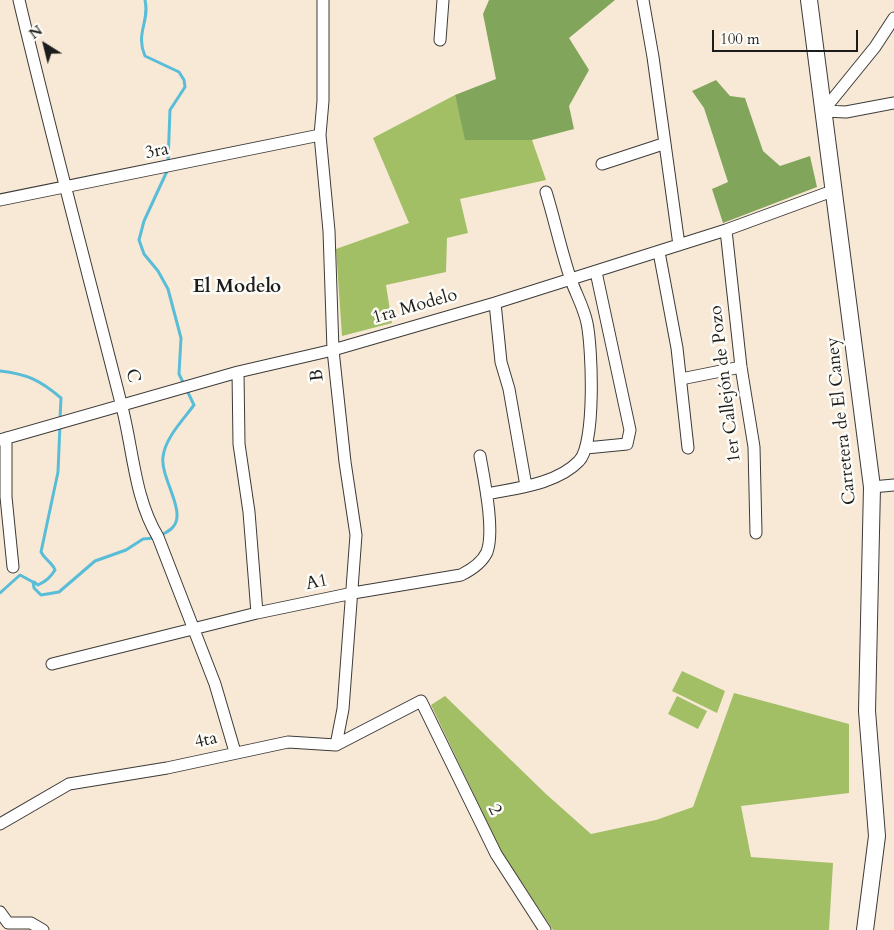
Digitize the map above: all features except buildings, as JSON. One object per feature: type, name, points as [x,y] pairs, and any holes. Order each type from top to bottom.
[{"type":"main road","name":"Carretera de El Caney","points":[[809,0],[872,487],[866,711],[877,836],[866,930]]},
{"type":"street","name":"C","points":[[19,0],[64,187],[122,406],[146,519],[158,537],[216,684],[235,752]]},
{"type":"street","name":"B","points":[[324,0],[323,101],[320,135],[329,231],[333,350],[345,462],[356,535],[343,709],[336,746]]},
{"type":"street","points":[[440,40],[443,0]]},
{"type":"street","points":[[643,0],[653,57],[663,144],[679,245]]},
{"type":"street","points":[[823,111],[875,47],[894,18]]},
{"type":"street","points":[[823,111],[846,112],[894,103]]},
{"type":"street","name":"3ra","points":[[0,200],[320,135]]},
{"type":"street","points":[[602,164],[663,144]]},
{"type":"street","name":"1ra Modelo","points":[[3,439],[238,372],[333,350],[403,328],[495,303],[726,230],[835,190]]},
{"type":"street","points":[[487,494],[526,486],[564,473],[580,460],[586,448],[592,415],[587,323],[571,278],[546,192]]},
{"type":"street","name":"1er Callejón de Pozo","points":[[726,230],[742,367],[754,447],[756,534]]},
{"type":"street","points":[[659,252],[681,379],[688,448]]},
{"type":"street","points":[[586,448],[627,444],[630,430],[596,272]]},
{"type":"street","points":[[495,303],[501,362],[509,389],[526,486]]},
{"type":"street","points":[[681,379],[742,367]]},
{"type":"street","points":[[238,372],[238,444],[249,512],[257,613]]},
{"type":"street","points":[[3,439],[6,497],[13,567]]},
{"type":"street","name":"A1","points":[[52,664],[257,613],[353,593],[461,574],[474,568],[487,552],[489,525],[487,494],[480,456]]},
{"type":"street","points":[[872,487],[894,485]]},
{"type":"street","name":"2","points":[[336,746],[421,701],[496,854],[545,930]]},
{"type":"street","name":"4ta","points":[[0,824],[69,784],[167,768],[288,742],[336,746]]},
{"type":"street","points":[[0,912],[8,923],[31,923],[43,930]]},
{"type":"green space","points":[[489,0],[615,0],[569,38],[589,70],[569,106],[574,129],[532,140],[465,140],[455,95],[496,79],[483,14]]},
{"type":"green space","points":[[716,80],[730,96],[745,98],[763,151],[780,166],[810,156],[817,187],[723,223],[712,189],[728,182],[704,108],[692,91]]},
{"type":"green space","points":[[455,95],[466,140],[532,140],[546,180],[460,199],[468,233],[447,238],[446,272],[386,285],[392,323],[342,336],[336,249],[409,223],[373,138]]},
{"type":"green space","points":[[682,671],[725,691],[717,713],[672,691]]},
{"type":"green space","points":[[734,693],[849,724],[849,793],[741,806],[751,857],[833,863],[829,930],[553,930],[501,851],[431,705],[445,696],[546,794],[591,834],[656,820],[693,807]]},
{"type":"green space","points":[[677,696],[707,711],[698,729],[668,714]]},
{"type":"waterway","points":[[145,0],[146,15],[141,41],[145,56],[179,72],[184,80],[185,87],[170,110],[168,163]]},
{"type":"waterway","points":[[160,536],[173,527],[177,513],[163,465],[164,450],[175,429],[194,405],[179,374],[181,338],[168,289],[158,271],[144,254],[139,240],[144,221],[168,169]]},
{"type":"waterway","points":[[0,371],[18,374],[40,382],[61,398],[60,419]]},
{"type":"waterway","points":[[34,582],[38,585],[41,584],[55,570],[41,552],[58,472],[60,425]]},
{"type":"waterway","points":[[0,593],[20,575],[33,582],[34,588],[41,595],[59,592],[95,561],[126,550],[143,539],[154,538]]},
{"type":"district","name":"El Modelo","points":[[237,288]]}]
